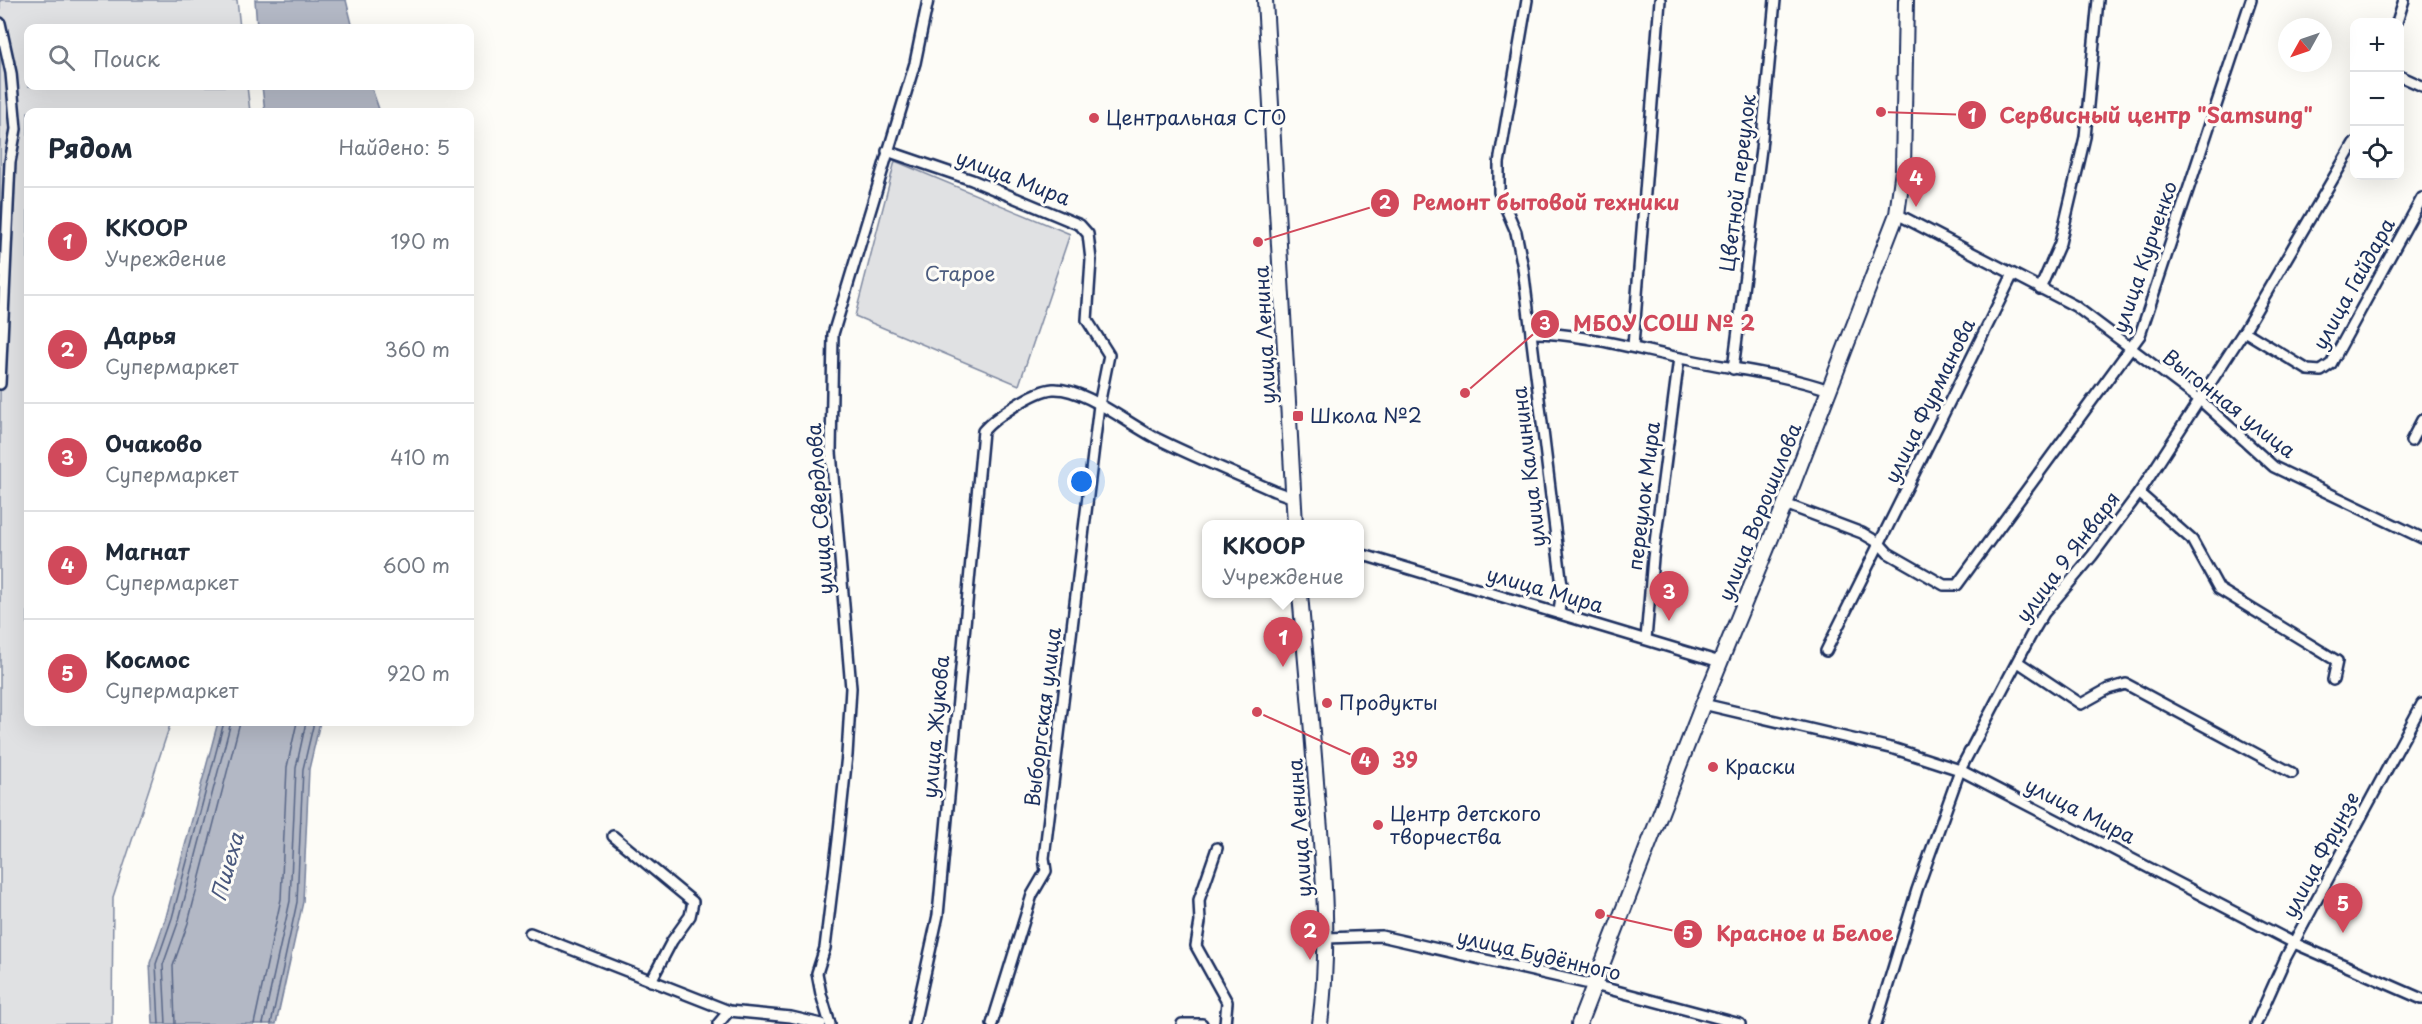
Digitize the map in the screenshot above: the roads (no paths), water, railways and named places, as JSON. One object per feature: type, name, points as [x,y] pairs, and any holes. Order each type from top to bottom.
[{"type":"main road","name":"улица Ленина","points":[[1265,0],[1295,520]]},
{"type":"main road","name":"улица Ворошилова","points":[[1579,1024],[1702,704],[1785,504],[1897,213],[1903,170],[1906,0]]},
{"type":"main road","name":"улица Ленина","points":[[1300,598],[1324,872],[1327,938],[1325,989],[1320,1024]]},
{"type":"street","name":"улица Свердлова","points":[[830,1024],[820,994],[817,973],[825,948],[838,840],[851,688],[831,452],[833,334],[915,63],[928,0]]},
{"type":"street","name":"улица Калинина","points":[[1527,0],[1499,163],[1499,192],[1516,232],[1523,268],[1562,586],[1559,613]]},
{"type":"street","points":[[1633,346],[1660,0]]},
{"type":"street","name":"Цветной переулок","points":[[1733,369],[1761,149],[1775,0]]},
{"type":"street","points":[[2040,289],[2060,243],[2085,137],[2098,0]]},
{"type":"street","name":"улица Курченко","points":[[1879,543],[1888,553],[1944,585],[1957,585],[2131,350],[2140,335],[2251,0]]},
{"type":"street","points":[[2398,18],[2404,0]]},
{"type":"street","points":[[0,23],[10,73],[16,129],[10,162],[0,384]]},
{"type":"street","points":[[2404,78],[2422,86]]},
{"type":"street","name":"улица Мира","points":[[887,151],[972,180],[1080,225],[1088,234],[1091,260],[1087,320],[1109,355],[1099,405]]},
{"type":"street","name":"улица 9 Января","points":[[1876,1024],[1917,890],[1960,770],[2044,613],[2139,493],[2244,332],[2350,152]]},
{"type":"street","name":"улица Гайдара","points":[[2244,332],[2308,370],[2321,371],[2331,364],[2422,198]]},
{"type":"street","name":"Выгонная улица","points":[[1897,213],[2075,306],[2200,400],[2274,467],[2422,538]]},
{"type":"street","name":"улица Фурманова","points":[[1826,651],[2013,274]]},
{"type":"street","points":[[1531,333],[1548,333],[1633,346],[1679,358],[1805,382],[1829,390]]},
{"type":"street","name":"переулок Мира","points":[[1646,639],[1653,558],[1679,358]]},
{"type":"street","name":"улица Жукова","points":[[914,1024],[938,915],[983,431],[992,420],[1050,389],[1067,390],[1099,405]]},
{"type":"street","points":[[1099,405],[1154,437],[1294,498]]},
{"type":"street","name":"Выборгская улица","points":[[992,1024],[1032,895],[1046,871],[1044,858],[1099,405]]},
{"type":"street","points":[[2411,441],[2422,420]]},
{"type":"street","points":[[2139,493],[2192,540],[2219,589],[2337,661],[2333,680]]},
{"type":"street","points":[[1785,504],[1862,533],[1879,543]]},
{"type":"street","name":"улица Мира","points":[[1364,555],[1720,662]]},
{"type":"street","points":[[2018,662],[2081,704],[2108,689],[2126,684],[2292,773]]},
{"type":"street","name":"улица Мира","points":[[1702,704],[1895,749],[1960,770],[2294,943],[2422,999]]},
{"type":"street","name":"улица Фрунзе","points":[[2256,1024],[2286,957],[2422,704]]},
{"type":"street","points":[[613,836],[693,902],[690,916],[672,941],[651,981]]},
{"type":"street","points":[[1217,848],[1198,900],[1200,922],[1197,946],[1227,1002],[1225,1024]]},
{"type":"street","points":[[530,933],[729,1011],[791,1017],[821,1024]]},
{"type":"street","name":"улица Будённого","points":[[1327,938],[1381,936],[1594,986],[1740,1024]]},
{"type":"street","points":[[718,1024],[729,1011]]},
{"type":"street","points":[[1182,1024],[1202,1024]]},
{"type":"water","points":[[255,0],[346,0],[352,24],[257,24]]},
{"type":"water","points":[[262,90],[372,90],[379,108],[265,108]]},
{"type":"water","name":"Пшеха","points":[[217,726],[319,726],[309,769],[303,902],[276,1024],[153,1024],[150,963],[166,917]]},
{"type":"place","name":"Сервисный центр \"Samsung\"","points":[[1881,112]]},
{"type":"place","name":"Центральная СТО","points":[[1094,118]]},
{"type":"place","name":"Магнат","points":[[1916,207]]},
{"type":"place","name":"Ремонт бытовой техники","points":[[1258,242]]},
{"type":"place","name":"МБОУ СОШ № 2","points":[[1465,393]]},
{"type":"place","name":"Школа №2","points":[[1298,416]]},
{"type":"place","name":"Очаково","points":[[1669,621]]},
{"type":"place","name":"ККООР","points":[[1283,667]]},
{"type":"place","name":"Продукты","points":[[1327,703]]},
{"type":"place","name":"39","points":[[1257,712]]},
{"type":"place","name":"Краски","points":[[1713,767]]},
{"type":"place","name":"Центр детского творчества","points":[[1378,825]]},
{"type":"place","name":"Красное и Белое","points":[[1600,914]]},
{"type":"place","name":"Космос","points":[[2343,933]]},
{"type":"place","name":"Дарья","points":[[1310,960]]},
{"type":"park label","name":"Старое","points":[[960,274]]}]
